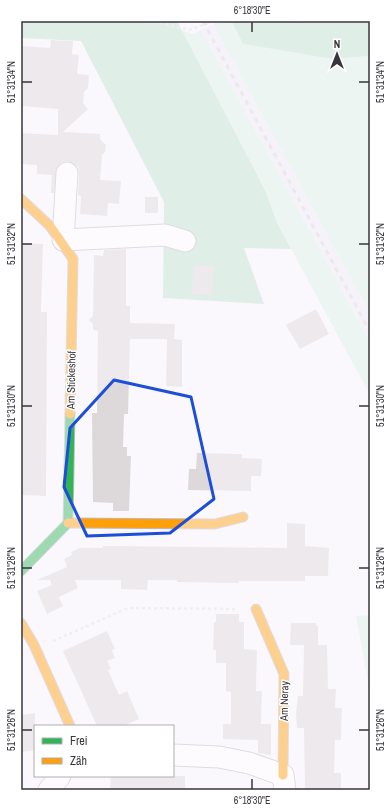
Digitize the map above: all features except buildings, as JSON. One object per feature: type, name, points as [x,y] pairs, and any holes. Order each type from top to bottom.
[{"type":"street","points":[[66,173],[63,240],[166,235],[186,241]]},
{"type":"street","name":"Am Stickeshof","points":[[21,199],[40,214],[63,240],[73,259],[68,523]]},
{"type":"street","points":[[21,571],[68,523],[215,524],[243,517]]},
{"type":"street","name":"Am Neray","points":[[174,755],[219,757],[249,763],[284,783],[284,674],[256,609]]},
{"type":"street","points":[[21,623],[34,645],[70,725]]},
{"type":"street","points":[[49,790],[59,777]]},
{"type":"path","points":[[154,21],[189,30],[214,21]]},
{"type":"path","points":[[364,21],[370,21]]},
{"type":"path","points":[[34,645],[53,641],[128,608],[256,609]]},
{"type":"highlighted area","points":[[114,380],[191,397],[214,499],[170,533],[87,536],[64,487],[70,428]]},
{"type":"shaded area","points":[[213,24],[370,314],[370,342],[201,30]]},
{"type":"green space","points":[[22,21],[177,21],[266,192],[277,223],[291,249],[244,248],[264,304],[163,298],[164,202],[81,41],[21,38]]},
{"type":"green space","points":[[218,21],[232,22],[243,44],[332,59],[370,56],[370,314],[213,24]]},
{"type":"green space","points":[[232,22],[370,23],[370,56],[332,59],[243,44]]},
{"type":"green space","points":[[181,30],[193,34],[201,30],[370,342],[370,395],[277,223],[266,192]]},
{"type":"green space","points":[[370,615],[370,694],[356,616]]},
{"type":"railway","points":[[203,21],[370,332]]},
{"type":"traffic: fast","points":[[21,571],[68,523],[70,414]]},
{"type":"traffic: slow","points":[[21,199],[50,226],[73,259],[70,414]]},
{"type":"traffic: slow","points":[[68,523],[215,524],[243,517]]},
{"type":"traffic: slow","points":[[256,609],[284,674],[283,775]]},
{"type":"traffic: slow","points":[[21,623],[34,645],[70,725]]}]
